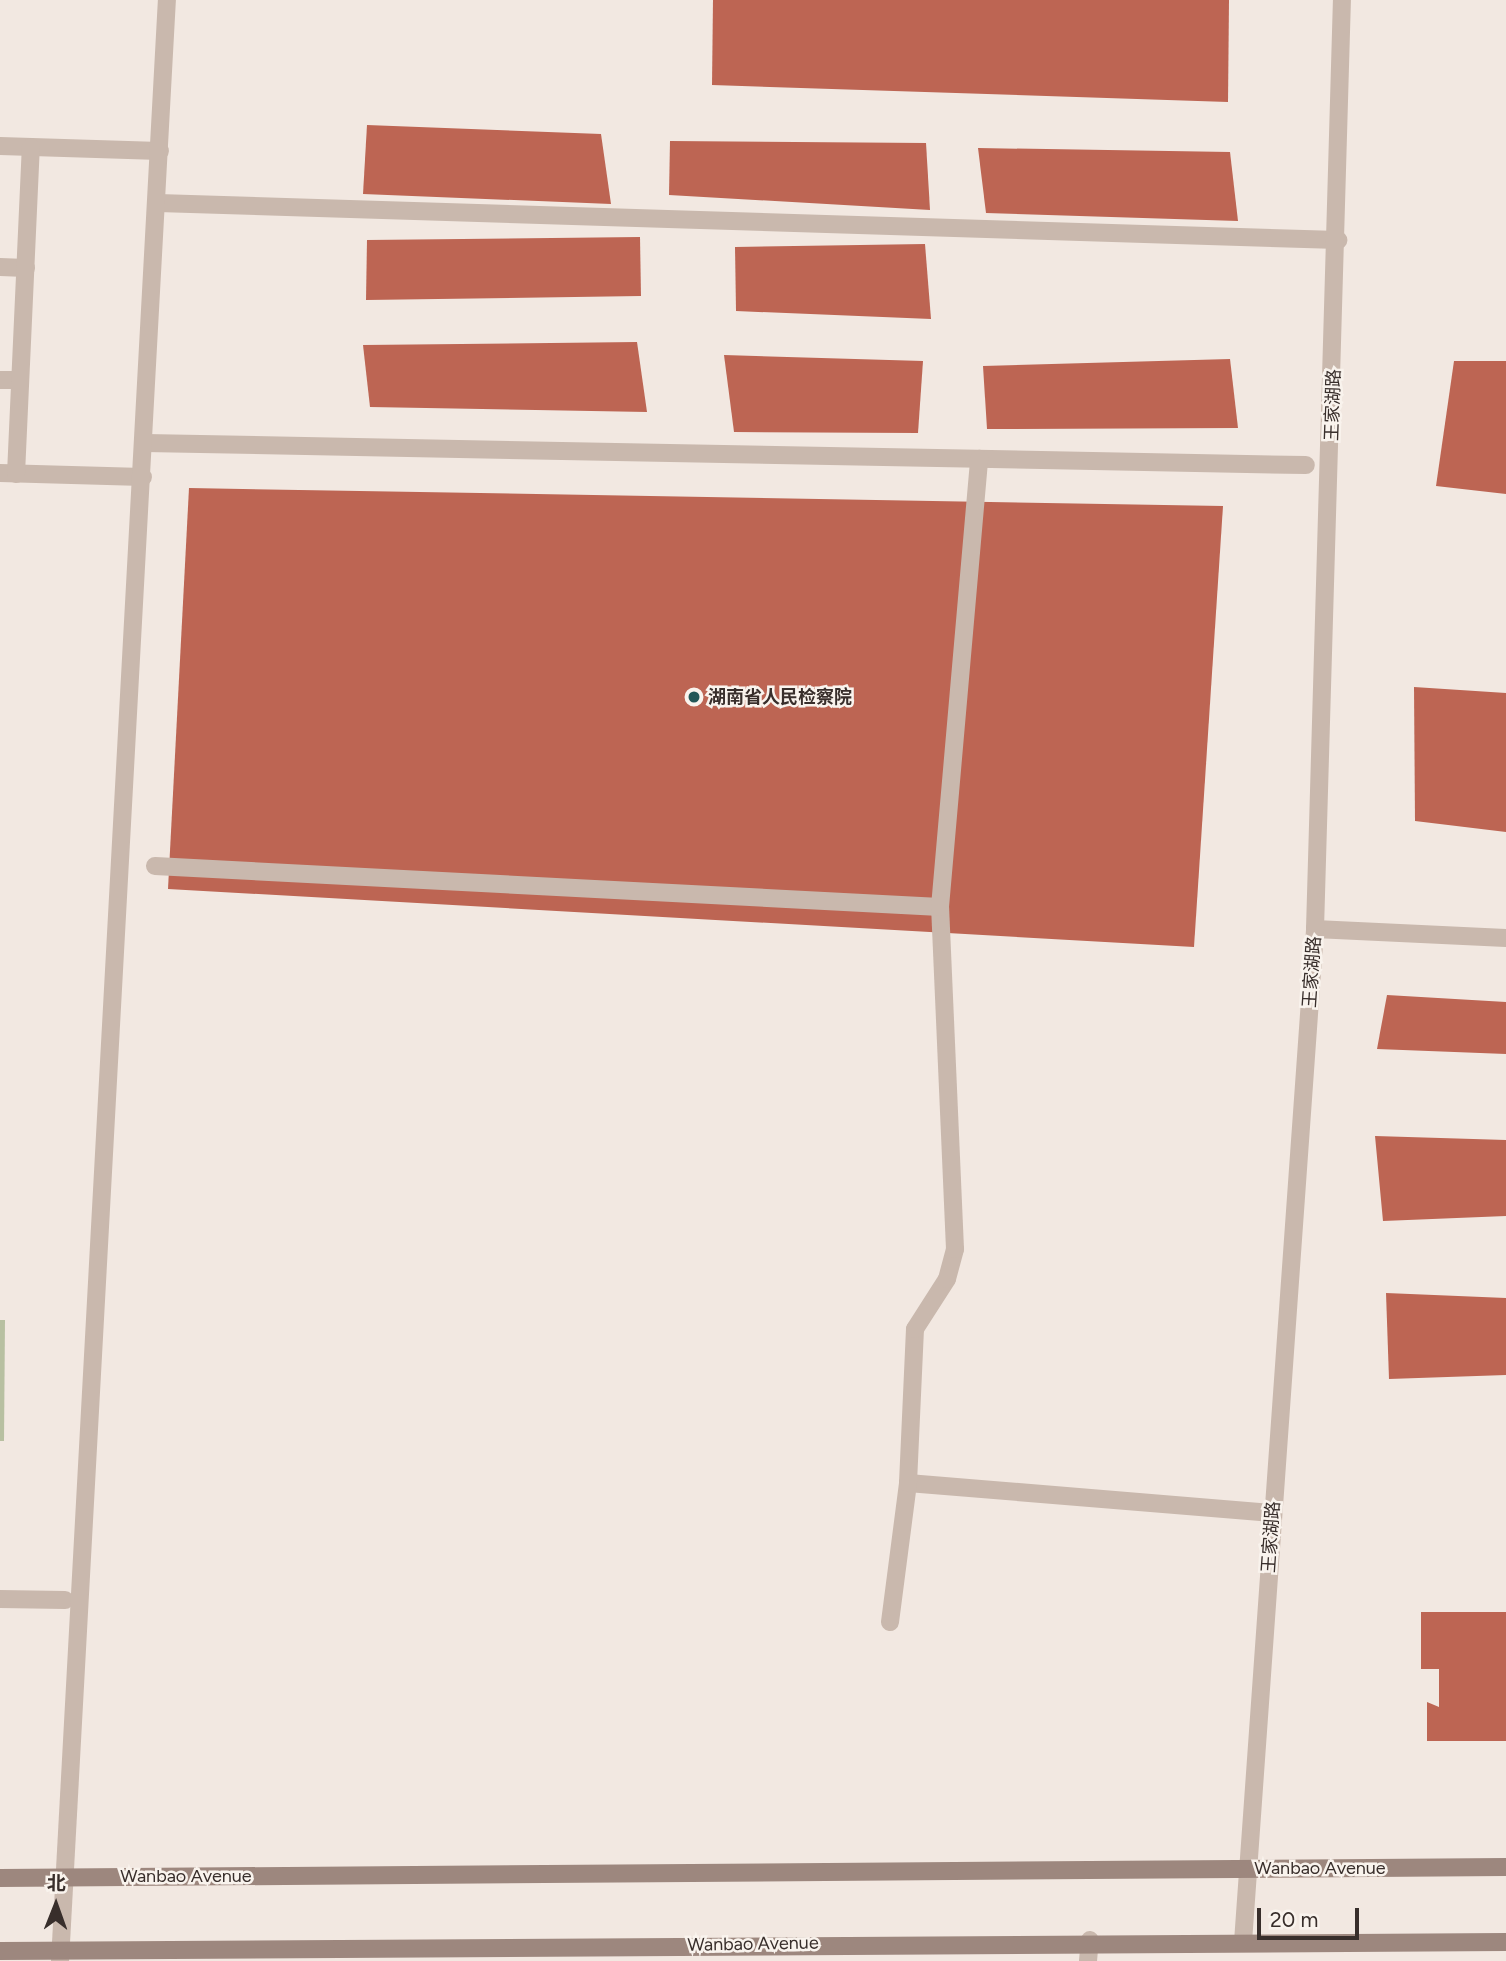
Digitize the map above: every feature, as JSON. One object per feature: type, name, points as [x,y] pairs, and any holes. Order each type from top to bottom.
[{"type":"main road","name":"Wanbao Avenue","points":[[0,1878],[1506,1867]]},
{"type":"main road","name":"Wanbao Avenue","points":[[0,1951],[60,1956],[1090,1940],[1506,1942]]},
{"type":"street","points":[[60,1956],[60,1877],[145,443],[167,0]]},
{"type":"street","name":"王家湖路","points":[[1244,1942],[1315,929],[1338,240],[1342,0]]},
{"type":"street","points":[[0,146],[160,150]]},
{"type":"street","points":[[32,147],[20,380],[8,474],[143,477]]},
{"type":"street","points":[[158,203],[1338,240]]},
{"type":"street","points":[[0,267],[26,268]]},
{"type":"street","points":[[0,380],[20,380]]},
{"type":"street","points":[[145,443],[1306,465]]},
{"type":"street","points":[[890,1622],[908,1483],[915,1329],[947,1279],[955,1249],[940,907],[979,459]]},
{"type":"street","points":[[155,866],[940,907]]},
{"type":"street","points":[[1315,929],[1506,938]]},
{"type":"street","points":[[908,1483],[1273,1513]]},
{"type":"street","points":[[0,1599],[65,1600]]},
{"type":"street","points":[[1088,1961],[1090,1940]]},
{"type":"green space","points":[[0,1320],[5,1320],[4,1441],[0,1441]]},
{"type":"building","points":[[713,0],[1229,0],[1228,102],[712,85]]},
{"type":"building","points":[[367,125],[601,134],[611,204],[363,194]]},
{"type":"building","points":[[670,141],[926,143],[930,210],[669,195]]},
{"type":"building","points":[[978,148],[1230,152],[1238,221],[986,213]]},
{"type":"building","points":[[640,237],[641,296],[366,300],[367,240]]},
{"type":"building","points":[[925,244],[931,319],[736,311],[735,247]]},
{"type":"building","points":[[637,342],[647,412],[370,407],[363,345]]},
{"type":"building","points":[[724,355],[923,361],[918,433],[734,432]]},
{"type":"building","points":[[1230,359],[1238,428],[987,429],[983,366]]},
{"type":"building","points":[[1454,361],[1506,361],[1506,494],[1436,486]]},
{"type":"building","name":"湖南省人民检察院","points":[[189,488],[1223,506],[1194,947],[168,889]]},
{"type":"building","points":[[1414,687],[1506,693],[1506,832],[1415,821]]},
{"type":"building","points":[[1387,995],[1506,1002],[1506,1054],[1377,1049]]},
{"type":"building","points":[[1375,1136],[1506,1140],[1506,1216],[1383,1221]]},
{"type":"building","points":[[1386,1293],[1506,1298],[1506,1375],[1389,1379]]},
{"type":"building","points":[[1421,1612],[1506,1612],[1506,1741],[1427,1741],[1427,1702],[1439,1707],[1439,1669],[1421,1669]]},
{"type":"place","name":"湖南省人民检察院","points":[[694,697]]}]
